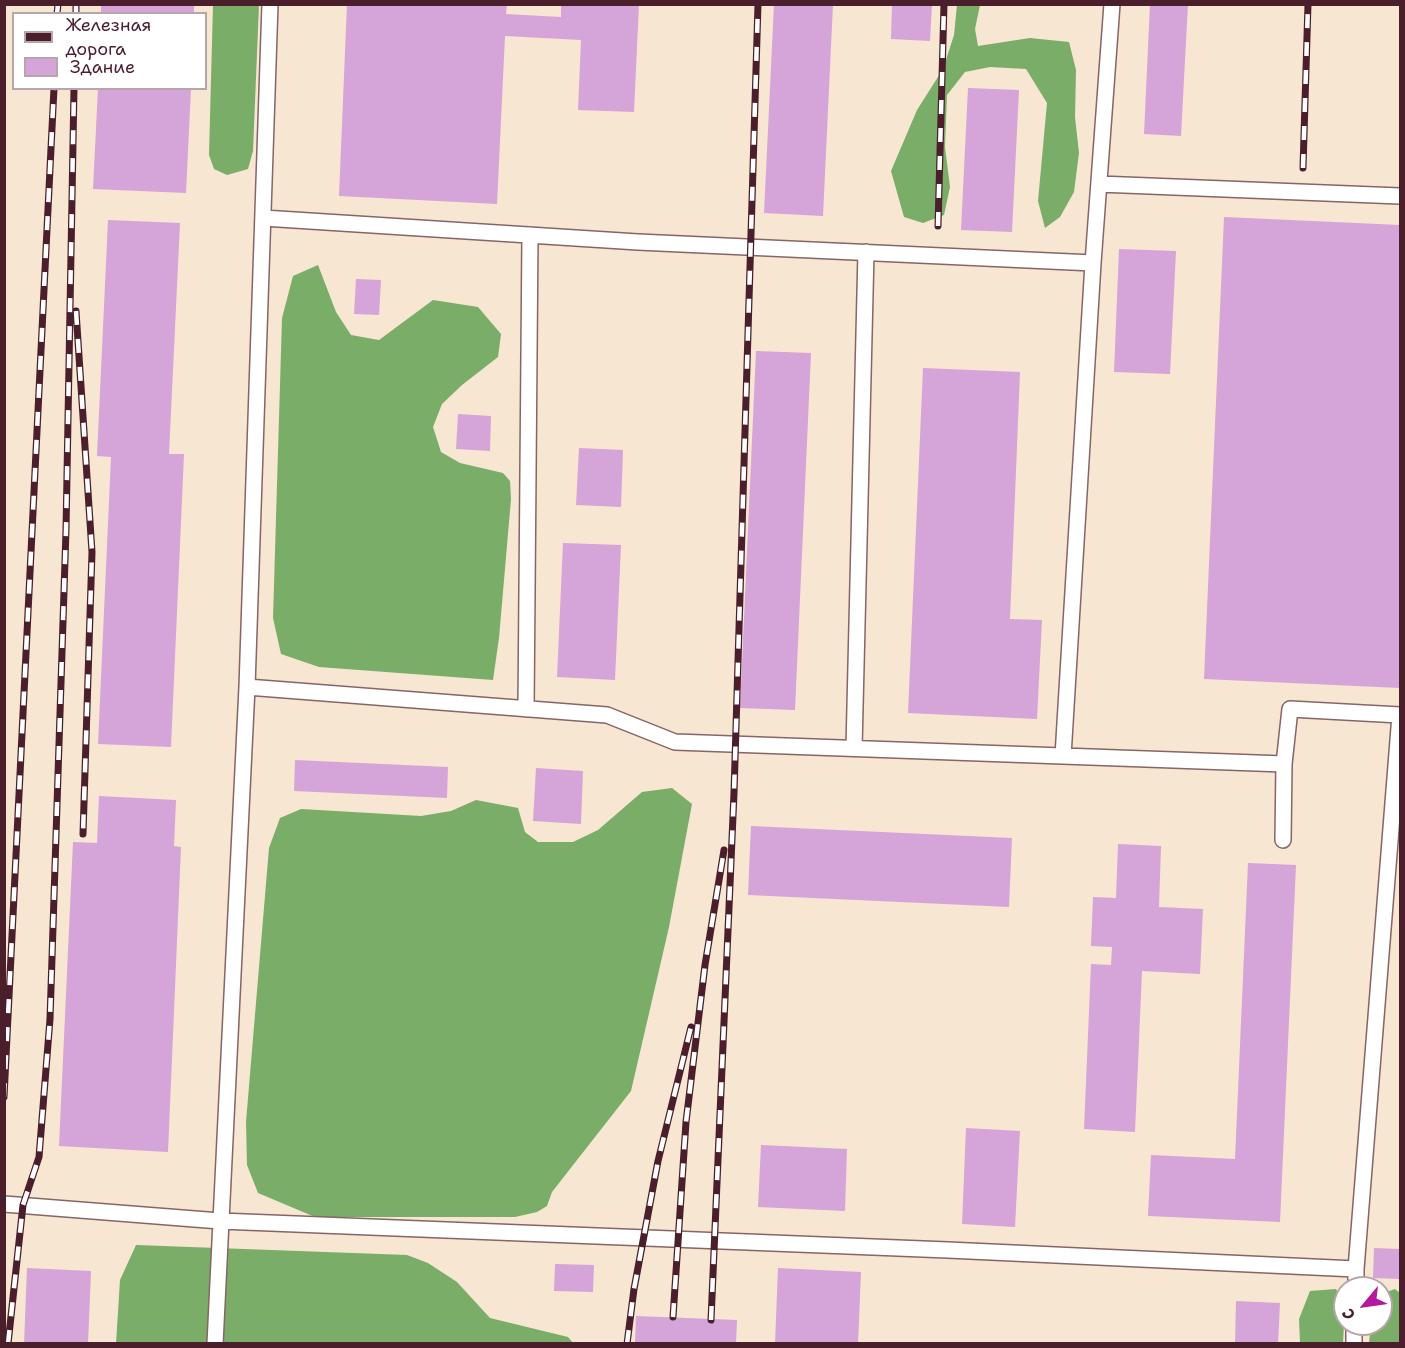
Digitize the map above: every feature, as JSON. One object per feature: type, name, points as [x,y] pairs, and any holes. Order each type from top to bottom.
[{"type":"lane","points":[[215,1344],[247,687],[270,4]]},
{"type":"lane","points":[[1063,756],[1093,263],[1112,4]]},
{"type":"lane","points":[[1099,184],[1401,196]]},
{"type":"lane","points":[[263,218],[530,235],[1093,263]]},
{"type":"lane","points":[[526,709],[530,235]]},
{"type":"lane","points":[[854,748],[866,252]]},
{"type":"lane","points":[[247,687],[607,716],[675,742],[1284,764]]},
{"type":"lane","points":[[1283,840],[1284,764],[1290,709],[1400,715],[1395,835],[1356,1276]]},
{"type":"lane","points":[[4,1204],[220,1221],[1356,1269]]},
{"type":"green space","points":[[213,5],[259,5],[253,151],[248,169],[227,175],[214,169],[209,155]]},
{"type":"green space","points":[[957,5],[980,5],[975,29],[978,46],[1030,38],[1069,42],[1076,70],[1075,117],[1079,153],[1074,192],[1060,217],[1045,228],[1038,201],[1047,103],[1026,69],[990,67],[965,72],[947,95],[945,147],[950,187],[944,215],[923,223],[904,217],[891,171],[917,110],[943,69],[954,35]]},
{"type":"green space","points":[[318,265],[336,312],[351,335],[379,340],[433,300],[478,307],[501,334],[498,357],[442,404],[433,427],[441,452],[460,463],[503,473],[510,481],[511,499],[499,638],[493,680],[319,667],[281,654],[273,618],[282,318],[293,276]]},
{"type":"green space","points":[[672,788],[692,804],[669,927],[631,1091],[552,1192],[547,1206],[537,1212],[515,1217],[315,1217],[258,1193],[247,1165],[246,1122],[269,848],[280,818],[301,809],[421,816],[451,811],[476,800],[518,808],[525,832],[538,842],[573,842],[598,830],[642,792]]},
{"type":"green space","points":[[136,1245],[407,1255],[428,1263],[457,1282],[490,1318],[568,1337],[573,1343],[116,1344],[120,1280]]},
{"type":"green space","points":[[1333,1289],[1333,1336],[1343,1336],[1343,1343],[1300,1343],[1299,1319],[1310,1291]]},
{"type":"green space","points":[[1393,1290],[1400,1293],[1400,1343],[1369,1343],[1370,1336],[1393,1336]]},
{"type":"building","points":[[101,4],[194,4],[194,12],[101,12]]},
{"type":"building","points":[[347,4],[507,4],[506,14],[561,17],[561,4],[639,4],[634,112],[578,110],[581,40],[505,36],[497,204],[339,196]]},
{"type":"building","points":[[774,4],[833,4],[823,216],[764,213]]},
{"type":"building","points":[[892,4],[932,4],[930,41],[891,39]]},
{"type":"building","points":[[1150,4],[1188,4],[1181,136],[1144,134]]},
{"type":"building","points":[[968,88],[1019,90],[1012,232],[961,230]]},
{"type":"building","points":[[98,90],[191,90],[186,193],[93,189]]},
{"type":"building","points":[[1224,217],[1400,225],[1400,688],[1204,679]]},
{"type":"building","points":[[108,220],[180,223],[169,454],[184,454],[171,747],[98,744],[111,457],[97,456]]},
{"type":"building","points":[[1119,249],[1176,251],[1170,374],[1114,372]]},
{"type":"building","points":[[356,279],[381,280],[379,315],[354,314]]},
{"type":"building","points":[[756,351],[811,353],[795,710],[740,708]]},
{"type":"building","points":[[923,368],[1020,372],[1010,619],[1042,620],[1037,719],[908,713]]},
{"type":"building","points":[[458,414],[491,416],[490,451],[456,449]]},
{"type":"building","points":[[579,448],[623,450],[621,507],[576,505]]},
{"type":"building","points":[[563,543],[621,545],[615,680],[557,677]]},
{"type":"building","points":[[295,760],[448,767],[447,798],[294,791]]},
{"type":"building","points":[[536,768],[583,771],[581,824],[533,821]]},
{"type":"building","points":[[99,796],[176,800],[174,846],[181,847],[168,1152],[59,1146],[73,842],[97,843]]},
{"type":"building","points":[[751,826],[1012,838],[1009,907],[748,895]]},
{"type":"building","points":[[1118,844],[1161,846],[1159,907],[1203,909],[1200,974],[1142,971],[1135,1132],[1084,1129],[1091,964],[1111,965],[1112,947],[1091,946],[1093,897],[1116,898]]},
{"type":"building","points":[[1248,863],[1296,865],[1280,1222],[1148,1216],[1151,1155],[1235,1159]]},
{"type":"building","points":[[966,1128],[1020,1131],[1015,1227],[962,1224]]},
{"type":"building","points":[[761,1145],[847,1149],[845,1211],[758,1207]]},
{"type":"building","points":[[1374,1248],[1400,1249],[1400,1279],[1393,1279],[1393,1276],[1373,1276]]},
{"type":"building","points":[[555,1264],[594,1265],[593,1292],[554,1291]]},
{"type":"building","points":[[27,1268],[91,1271],[88,1344],[24,1344]]},
{"type":"building","points":[[778,1268],[861,1272],[858,1344],[775,1344]]},
{"type":"building","points":[[1236,1301],[1280,1303],[1278,1344],[1235,1344]]},
{"type":"building","points":[[636,1316],[737,1320],[736,1344],[635,1344]]},
{"type":"railway","points":[[57,12],[58,4]]},
{"type":"railway","points":[[76,4],[76,12]]},
{"type":"railway","points":[[711,1320],[734,793],[758,4]]},
{"type":"railway","points":[[938,226],[944,4]]},
{"type":"railway","points":[[1303,168],[1308,4]]},
{"type":"railway","points":[[4,1097],[54,90]]},
{"type":"railway","points":[[8,1344],[23,1205],[39,1157],[50,1019],[66,530],[74,90]]},
{"type":"railway","points":[[76,311],[92,552],[83,834]]},
{"type":"railway","points":[[673,1317],[686,1122],[705,965],[724,850]]},
{"type":"railway","points":[[627,1344],[634,1289],[658,1161],[691,1027]]}]
